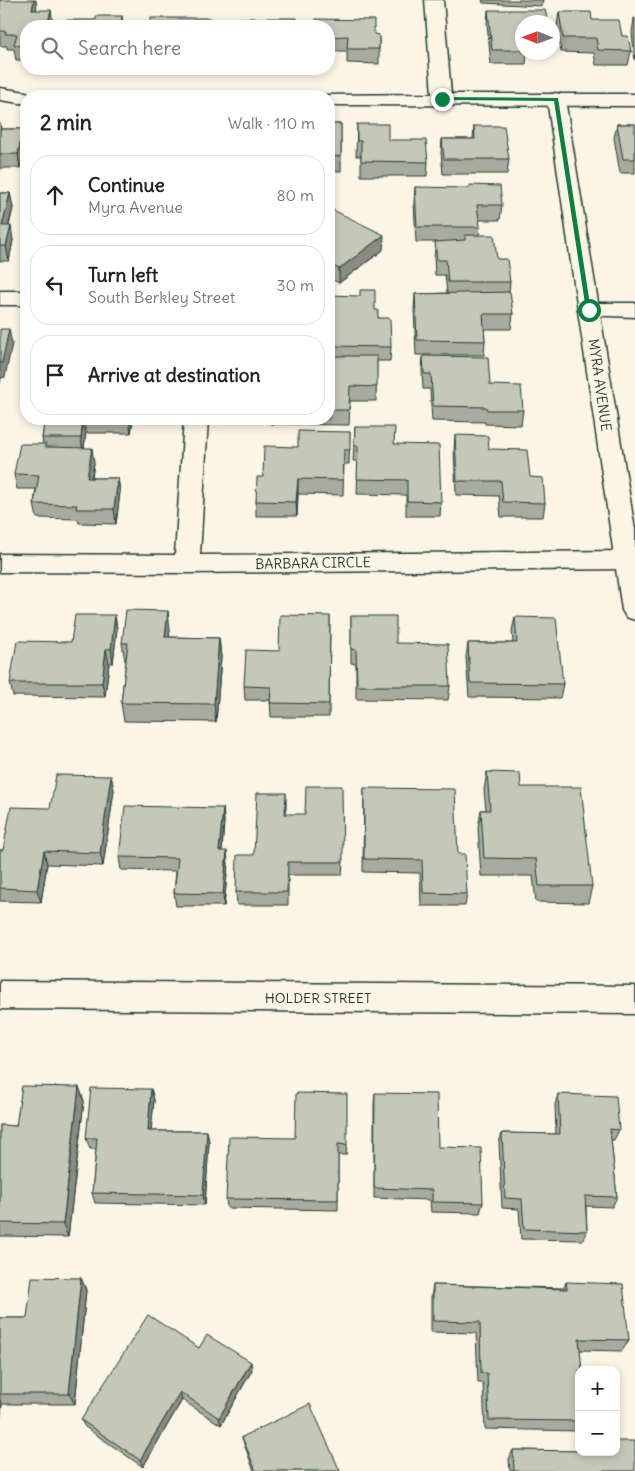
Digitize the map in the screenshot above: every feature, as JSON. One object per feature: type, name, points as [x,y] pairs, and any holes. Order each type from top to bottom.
[{"type":"street","points":[[434,0],[442,99]]},
{"type":"street","points":[[0,94],[20,97]]},
{"type":"street","points":[[335,99],[635,100]]},
{"type":"street","name":"MYRA AVENUE","points":[[556,100],[635,610]]},
{"type":"street","points":[[0,298],[20,298]]},
{"type":"street","points":[[589,310],[635,310]]},
{"type":"street","points":[[187,564],[196,425]]},
{"type":"street","name":"BARBARA CIRCLE","points":[[0,564],[626,560]]},
{"type":"street","name":"HOLDER STREET","points":[[0,995],[635,1000]]},
{"type":"building","points":[[0,0],[34,0],[32,10],[51,10],[48,20],[20,20],[20,46],[14,45],[17,34],[5,34],[6,31],[0,31]]},
{"type":"building","points":[[488,10],[545,10],[546,15],[515,15],[515,50],[492,50]]},
{"type":"building","points":[[559,12],[591,12],[592,20],[619,20],[622,36],[628,36],[631,51],[598,50],[596,38],[563,38]]},
{"type":"building","points":[[96,16],[122,16],[122,20],[96,20]]},
{"type":"building","points":[[151,18],[211,18],[211,20],[151,20]]},
{"type":"building","points":[[238,18],[297,18],[297,20],[238,20]]},
{"type":"building","points":[[316,19],[374,20],[374,34],[379,35],[379,49],[347,49],[348,36],[335,37],[335,20]]},
{"type":"building","points":[[335,124],[341,124],[341,156],[335,156]]},
{"type":"building","points":[[357,124],[388,124],[388,140],[426,140],[428,162],[361,161],[361,141],[357,141]]},
{"type":"building","points":[[617,124],[635,124],[635,159],[623,159]]},
{"type":"building","points":[[474,126],[504,126],[509,159],[444,159],[442,139],[475,139]]},
{"type":"building","points":[[0,129],[20,129],[18,154],[0,154]]},
{"type":"building","points":[[470,185],[500,186],[502,205],[477,205],[480,227],[417,227],[415,187],[470,188]]},
{"type":"building","points":[[0,193],[10,193],[2,226],[11,226],[6,246],[0,246]]},
{"type":"building","points":[[335,211],[384,235],[339,269],[335,267]]},
{"type":"building","points":[[465,235],[494,235],[497,259],[507,259],[510,282],[448,282],[446,260],[437,260],[435,242],[465,240]]},
{"type":"building","points":[[360,290],[375,290],[375,310],[378,310],[378,318],[390,318],[391,347],[335,346],[335,295],[360,296]]},
{"type":"building","points":[[510,292],[513,314],[483,314],[485,341],[417,340],[415,294]]},
{"type":"building","points":[[0,329],[9,329],[2,363],[0,363]]},
{"type":"building","points":[[335,356],[377,356],[377,387],[350,386],[349,410],[335,410]]},
{"type":"building","points":[[423,356],[488,357],[490,385],[521,386],[523,410],[487,410],[486,407],[433,406],[431,374],[424,374]]},
{"type":"building","points":[[44,425],[82,425],[81,438],[42,438]]},
{"type":"building","points":[[355,427],[395,427],[394,444],[439,445],[441,502],[407,501],[407,480],[357,479],[358,446],[354,446]]},
{"type":"building","points":[[298,431],[350,432],[350,450],[344,450],[343,480],[298,479],[296,502],[256,501],[257,477],[263,477],[264,446],[298,447]]},
{"type":"building","points":[[455,435],[488,436],[489,449],[527,450],[530,477],[543,478],[545,503],[503,502],[501,481],[457,481]]},
{"type":"building","points":[[20,444],[46,444],[45,447],[92,448],[87,478],[118,478],[114,509],[76,509],[77,505],[34,504],[39,475],[14,474]]},
{"type":"building","points":[[126,610],[168,611],[165,637],[219,638],[214,704],[121,703],[128,643],[122,643]]},
{"type":"building","points":[[75,615],[115,615],[111,649],[106,649],[102,683],[10,683],[17,641],[71,642]]},
{"type":"building","points":[[280,615],[330,616],[329,704],[270,703],[271,687],[244,686],[246,650],[279,651]]},
{"type":"building","points":[[351,616],[396,616],[396,643],[448,644],[450,686],[357,686],[356,650],[351,649]]},
{"type":"building","points":[[515,617],[556,618],[563,684],[470,683],[468,643],[517,643]]},
{"type":"building","points":[[487,772],[520,773],[521,787],[581,787],[592,886],[539,886],[536,859],[484,858],[481,810],[490,810]]},
{"type":"building","points":[[56,775],[111,776],[100,853],[44,851],[37,890],[0,888],[0,850],[3,850],[11,807],[50,808]]},
{"type":"building","points":[[306,786],[342,786],[343,862],[288,862],[287,892],[236,892],[237,855],[254,855],[257,793],[286,793],[285,814],[305,814]]},
{"type":"building","points":[[364,788],[455,789],[458,854],[465,854],[467,894],[423,893],[422,860],[364,859]]},
{"type":"building","points":[[125,806],[223,808],[219,851],[227,851],[223,894],[174,893],[178,858],[119,857]]},
{"type":"building","points":[[22,1086],[79,1087],[63,1224],[0,1223],[0,1125],[16,1126]]},
{"type":"building","points":[[91,1088],[151,1089],[148,1131],[207,1131],[203,1195],[92,1193],[97,1138],[86,1138]]},
{"type":"building","points":[[296,1093],[347,1094],[347,1145],[338,1144],[338,1200],[226,1199],[229,1137],[295,1138]]},
{"type":"building","points":[[375,1093],[437,1094],[438,1147],[481,1148],[483,1203],[432,1202],[432,1190],[374,1188]]},
{"type":"building","points":[[558,1094],[616,1096],[619,1130],[610,1129],[617,1197],[585,1196],[587,1231],[524,1229],[522,1199],[505,1198],[502,1133],[560,1134]]},
{"type":"building","points":[[32,1277],[81,1278],[69,1394],[0,1394],[0,1318],[27,1318]]},
{"type":"building","points":[[566,1282],[623,1284],[629,1340],[579,1339],[582,1366],[575,1366],[575,1421],[489,1420],[487,1373],[481,1373],[480,1322],[433,1321],[433,1285],[567,1289]]},
{"type":"building","points":[[148,1315],[199,1348],[207,1335],[251,1362],[219,1418],[180,1392],[140,1460],[81,1420]]},
{"type":"building","points":[[310,1404],[340,1471],[256,1471],[242,1437]]},
{"type":"building","points":[[620,1441],[635,1441],[635,1471],[514,1471],[513,1450],[575,1451],[575,1456],[620,1456]]},
{"type":"route","points":[[442,99],[556,100],[589,310]]}]
